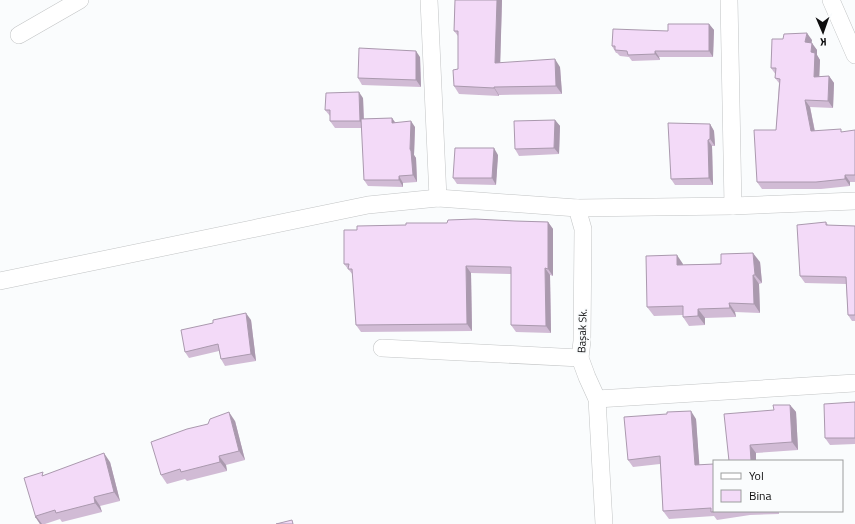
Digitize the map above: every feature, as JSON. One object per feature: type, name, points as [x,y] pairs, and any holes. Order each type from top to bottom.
[{"type":"street","points":[[18,35],[80,0]]},
{"type":"street","points":[[429,0],[438,198]]},
{"type":"street","points":[[729,0],[733,206]]},
{"type":"street","points":[[831,0],[855,56]]},
{"type":"street","points":[[0,281],[368,205],[438,198],[577,208],[733,206],[855,201]]},
{"type":"street","name":"Başak Sk.","points":[[577,208],[583,229],[582,341],[580,358],[597,399],[604,524]]},
{"type":"street","points":[[382,348],[580,358]]},
{"type":"street","points":[[597,399],[855,383]]},
{"type":"building","points":[[455,0],[497,0],[495,63],[555,59],[556,86],[494,88],[454,86],[453,70],[458,69],[458,31],[454,31]]},
{"type":"building","points":[[668,24],[709,24],[709,51],[655,51],[655,54],[628,55],[627,51],[615,50],[615,46],[612,46],[613,29],[668,31]]},
{"type":"building","points":[[807,33],[805,42],[812,43],[811,52],[815,53],[814,77],[829,76],[828,101],[805,100],[811,131],[841,129],[841,132],[855,130],[855,175],[845,175],[845,179],[816,182],[757,182],[754,130],[776,130],[780,79],[775,78],[776,68],[771,68],[772,39],[783,39],[784,34]]},
{"type":"building","points":[[359,48],[416,51],[416,80],[358,78]]},
{"type":"building","points":[[359,92],[360,121],[330,121],[330,110],[325,110],[326,93]]},
{"type":"building","points":[[392,118],[392,123],[411,121],[410,149],[413,175],[399,176],[399,180],[364,180],[361,119]]},
{"type":"building","points":[[555,120],[554,148],[515,149],[514,121]]},
{"type":"building","points":[[668,123],[710,124],[710,139],[708,140],[709,178],[671,179]]},
{"type":"building","points":[[455,148],[494,148],[492,178],[453,178]]},
{"type":"building","points":[[475,219],[548,222],[548,269],[545,268],[546,326],[511,325],[511,267],[466,266],[467,324],[356,325],[352,269],[348,269],[349,264],[344,264],[344,230],[357,230],[357,226],[406,225],[406,223],[447,223],[448,220]]},
{"type":"building","points":[[826,222],[826,225],[855,226],[855,315],[848,315],[846,277],[800,276],[797,225]]},
{"type":"building","points":[[753,253],[755,275],[753,275],[754,304],[729,303],[730,308],[698,309],[698,316],[683,317],[683,306],[647,307],[646,256],[677,255],[677,265],[721,264],[721,254]]},
{"type":"building","points":[[246,313],[251,354],[221,359],[218,344],[185,352],[181,330],[213,323],[213,320]]},
{"type":"building","points":[[855,402],[855,438],[825,438],[824,404]]},
{"type":"building","points":[[773,405],[790,405],[792,442],[750,445],[751,460],[729,460],[724,414],[774,410]]},
{"type":"building","points":[[691,411],[695,465],[713,464],[713,512],[711,512],[711,508],[663,511],[660,456],[628,460],[624,417],[667,414],[667,412]]},
{"type":"building","points":[[229,412],[239,451],[219,456],[220,462],[181,472],[180,469],[161,475],[151,442],[187,429],[208,424],[210,419]]},
{"type":"building","points":[[104,453],[114,492],[94,497],[95,503],[56,513],[55,510],[36,516],[36,518],[24,478],[43,472],[42,476]]},
{"type":"building","points":[[292,520],[293,524],[276,524]]}]
